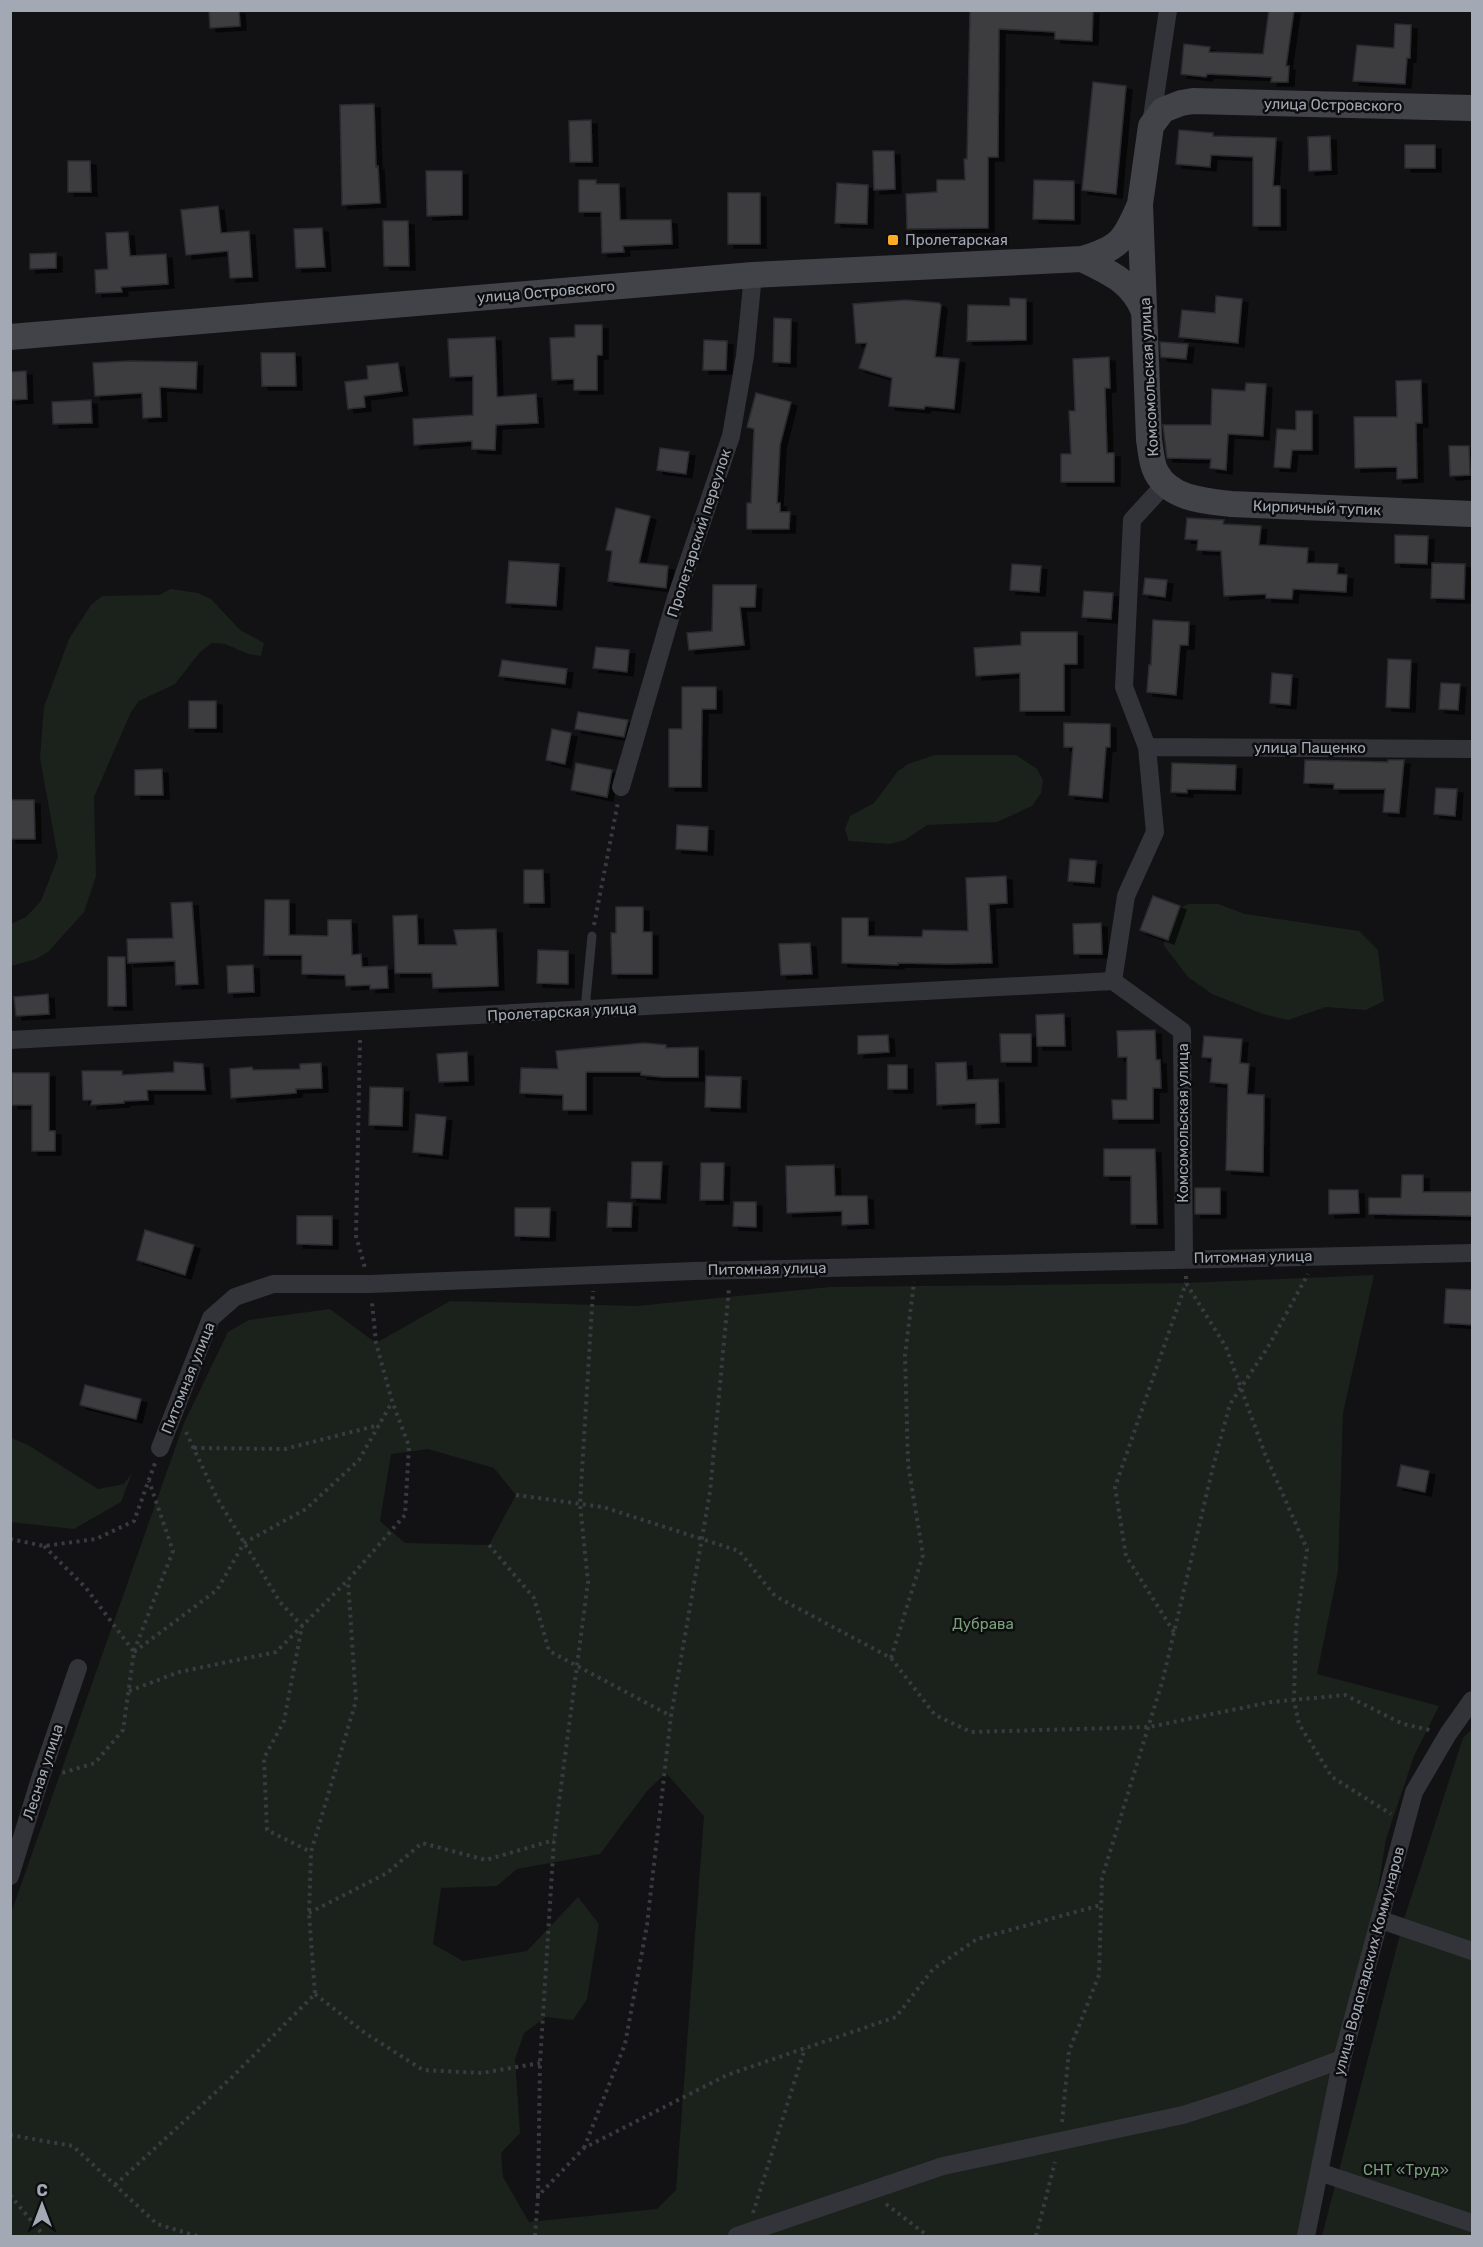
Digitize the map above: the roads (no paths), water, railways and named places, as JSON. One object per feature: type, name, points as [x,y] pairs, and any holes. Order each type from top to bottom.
[{"type":"street","name":"Комсомольская улица","points":[[1165,484],[1156,472],[1149,440],[1140,204],[1168,10]]},
{"type":"street","name":"улица Островского","points":[[1159,73],[1165,84],[1180,96],[1193,101]]},
{"type":"street","name":"улица Островского","points":[[1151,126],[1163,111],[1181,103],[1193,101],[1276,105],[1473,108]]},
{"type":"street","name":"улица Островского","points":[[10,337],[753,275],[1082,259],[1101,254],[1117,245],[1128,233],[1140,204]]},
{"type":"street","name":"улица Островского","points":[[1082,259],[1125,282],[1140,303],[1145,317]]},
{"type":"street","name":"Пролетарский переулок","points":[[621,787],[676,598],[731,436],[745,356],[753,275]]},
{"type":"street","name":"Кирпичный тупик","points":[[1165,484],[1197,500],[1231,504],[1473,514]]},
{"type":"street","points":[[1113,981],[1126,896],[1155,832],[1147,747],[1124,687],[1132,520],[1165,484]]},
{"type":"street","name":"улица Пащенко","points":[[1147,747],[1473,749]]},
{"type":"street","name":"Комсомольская улица","points":[[1113,981],[1182,1030],[1184,1258]]},
{"type":"street","name":"Пролетарская улица","points":[[10,1040],[588,1011],[1113,981]]},
{"type":"street","name":"Питомная улица","points":[[160,1448],[211,1318],[235,1297],[273,1284],[370,1284],[731,1270],[1473,1253]]},
{"type":"street","name":"Лесная улица","points":[[10,1876],[78,1668]]},
{"type":"street","name":"улица Водопадских Коммунаров","points":[[1306,2236],[1342,2059],[1414,1792],[1448,1734],[1473,1700]]},
{"type":"street","points":[[1381,1920],[1473,1951]]},
{"type":"street","points":[[742,2235],[943,2166],[1183,2115],[1342,2059]]},
{"type":"street","points":[[1319,2172],[1473,2223]]},
{"type":"lane","points":[[588,1011],[586,998],[592,936]]},
{"type":"place","name":"Пролетарская","points":[[893,240]]},
{"type":"park label","name":"Дубрава","points":[[983,1624]]},
{"type":"park label","name":"СНТ «Труд»","points":[[1406,2170]]}]
